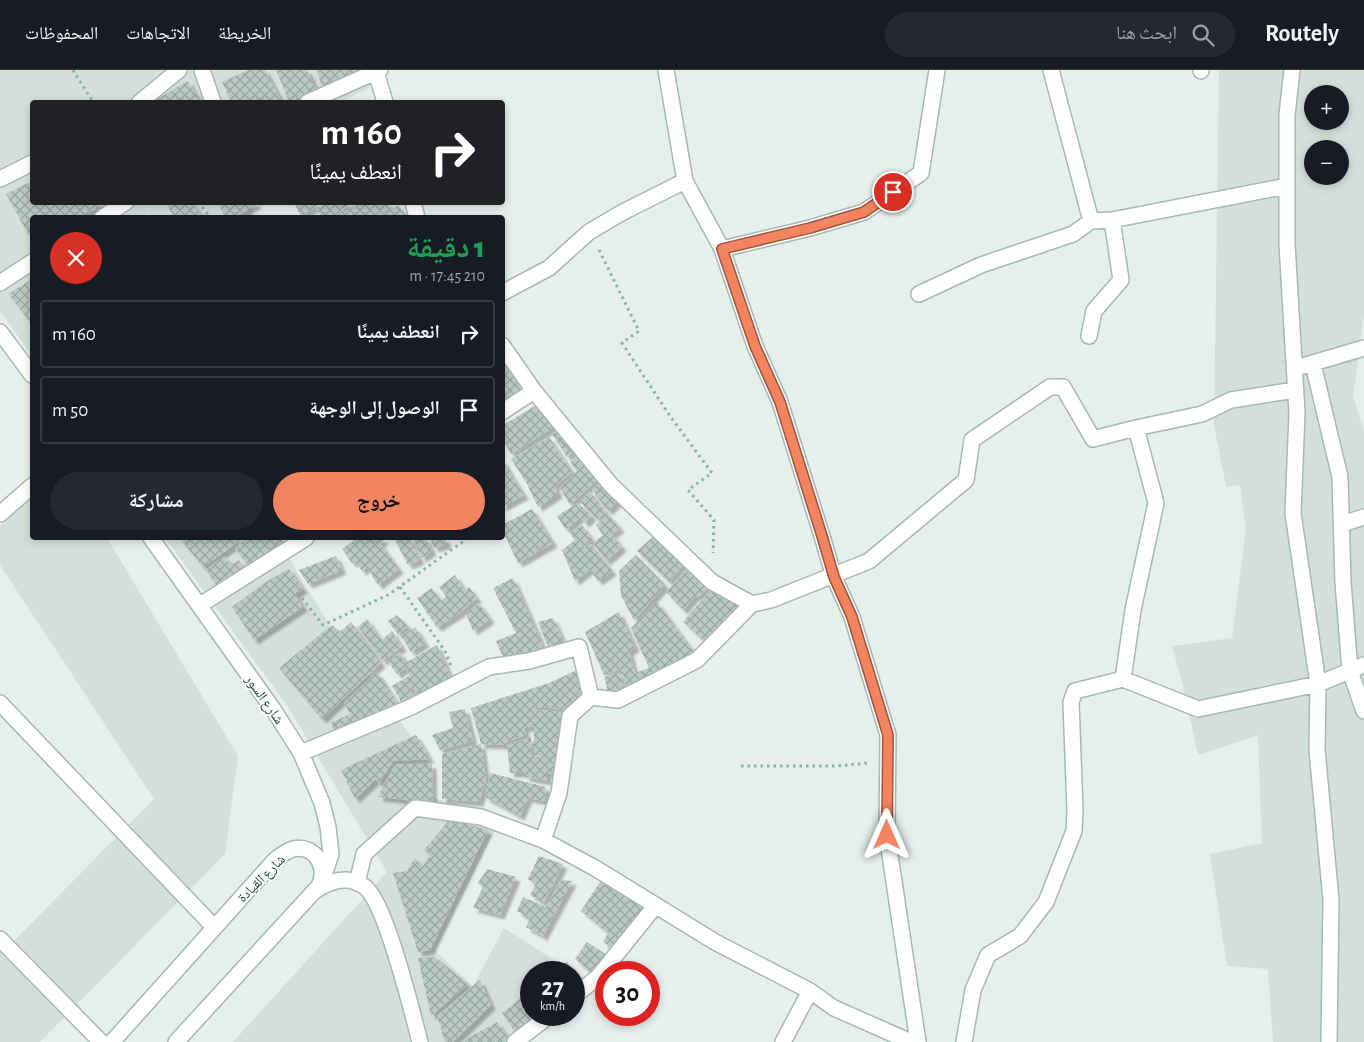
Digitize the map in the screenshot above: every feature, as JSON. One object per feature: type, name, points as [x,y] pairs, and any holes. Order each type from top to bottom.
[{"type":"street","points":[[142,100],[179,70]]},
{"type":"street","points":[[202,70],[213,100]]},
{"type":"street","points":[[666,70],[685,181],[722,249],[755,346],[780,402],[834,577],[852,617],[888,735],[887,835],[918,1042]]},
{"type":"street","points":[[722,249],[810,228],[864,212],[921,173],[937,70]]},
{"type":"street","points":[[1051,70],[1091,221]]},
{"type":"street","points":[[1292,70],[1287,115],[1287,244],[1295,390],[1298,412],[1293,513],[1318,684],[1317,750],[1331,900],[1329,1042]]},
{"type":"street","points":[[313,100],[378,71],[385,100]]},
{"type":"street","points":[[0,179],[30,164]]},
{"type":"street","points":[[505,291],[549,268],[589,232],[623,212],[685,181]]},
{"type":"street","points":[[919,294],[981,265],[1073,234],[1091,221],[1112,220],[1287,186]]},
{"type":"street","points":[[109,215],[123,209]]},
{"type":"street","points":[[1089,336],[1094,311],[1121,280],[1112,220]]},
{"type":"street","points":[[0,283],[30,263]]},
{"type":"street","points":[[0,332],[30,372]]},
{"type":"street","points":[[1295,369],[1364,348]]},
{"type":"street","points":[[505,349],[534,391],[611,485],[712,582],[752,604]]},
{"type":"street","points":[[1313,364],[1340,477],[1343,582],[1364,711]]},
{"type":"street","points":[[543,840],[559,793],[570,716],[591,698],[618,700],[697,660],[752,604],[771,600],[869,562],[966,480],[972,440],[1050,387],[1063,387],[1093,439],[1202,414],[1231,400],[1295,390]]},
{"type":"street","points":[[505,410],[534,391]]},
{"type":"street","points":[[1123,679],[1133,610],[1156,503],[1136,428]]},
{"type":"street","points":[[0,514],[30,488]]},
{"type":"street","points":[[1342,524],[1364,517]]},
{"type":"street","name":"شارع السور","points":[[152,540],[274,709],[301,753],[322,803],[328,826],[331,854],[322,879]]},
{"type":"street","points":[[200,605],[303,540]]},
{"type":"street","points":[[301,753],[411,707],[489,667],[529,661],[579,647],[591,698]]},
{"type":"street","points":[[964,1042],[974,990],[988,955],[1020,936],[1046,902],[1074,831],[1071,702],[1074,691],[1123,679],[1198,709],[1318,684],[1357,668]]},
{"type":"street","points":[[0,703],[214,927]]},
{"type":"street","points":[[358,883],[364,854],[415,808],[481,817],[543,840],[656,905],[715,942],[810,991],[834,1008],[912,1042]]},
{"type":"street","name":"شارع القيادة","points":[[112,1042],[276,859],[286,852],[302,849],[316,856],[323,870],[322,879]]},
{"type":"street","points":[[176,1042],[313,892],[322,879]]},
{"type":"street","points":[[313,892],[330,882],[341,880],[358,883],[369,891],[393,945],[420,1042]]},
{"type":"street","points":[[585,987],[598,977],[656,905]]},
{"type":"street","points":[[0,938],[101,1042]]},
{"type":"street","points":[[783,1042],[810,991]]},
{"type":"street","points":[[515,1042],[536,1026]]},
{"type":"path","points":[[73,70],[92,100]]},
{"type":"path","points":[[200,205],[209,215]]},
{"type":"path","points":[[589,232],[639,331],[622,343],[670,416],[712,473],[688,490],[714,520],[712,582]]},
{"type":"path","points":[[302,598],[323,625],[388,595],[465,540]]},
{"type":"path","points":[[400,587],[445,651],[457,683]]},
{"type":"path","points":[[742,766],[837,766],[888,761]]},
{"type":"shaded area","points":[[0,70],[362,70],[370,88],[344,100],[30,100],[30,205],[252,205],[254,215],[150,215],[149,213],[147,215],[30,215],[30,353],[0,311]]},
{"type":"shaded area","points":[[1219,70],[1364,70],[1364,317],[1353,396],[1364,431],[1364,1042],[1273,1042],[1268,969],[1227,966],[1210,854],[1262,843],[1258,735],[1198,755],[1172,646],[1232,638],[1246,529],[1240,485],[1226,487],[1214,425]]},
{"type":"shaded area","points":[[30,496],[30,540],[108,540],[238,756],[225,854],[40,1042],[0,1042],[0,938],[9,946],[154,799],[0,565],[0,525]]},
{"type":"shaded area","points":[[166,540],[280,540],[298,574],[334,632],[354,625],[386,659],[368,674],[431,766],[433,798],[502,816],[435,951],[473,986],[504,928],[556,961],[520,961],[520,1026],[546,1026],[526,1042],[233,1042],[387,872],[288,707]]},
{"type":"shaded area","points":[[585,979],[594,985],[585,993]]},
{"type":"building","points":[[248,70],[265,70],[281,100],[230,100],[222,82]]},
{"type":"building","points":[[276,70],[307,70],[317,91],[294,100],[288,100]]},
{"type":"building","points":[[317,70],[369,70],[322,89]]},
{"type":"building","points":[[188,81],[199,100],[155,100]]},
{"type":"building","points":[[30,182],[30,205],[101,205],[85,215],[30,215],[30,237],[6,194]]},
{"type":"building","points":[[167,205],[194,205],[201,215],[173,215]]},
{"type":"building","points":[[219,205],[255,205],[239,215],[224,215]]},
{"type":"building","points":[[295,205],[318,205],[304,215],[300,215]]},
{"type":"building","points":[[322,205],[348,205],[337,215],[320,215],[316,210]]},
{"type":"building","points":[[356,205],[389,205],[390,208],[379,215],[341,215]]},
{"type":"building","points":[[398,205],[406,215],[382,215]]},
{"type":"building","points":[[30,280],[30,322],[8,294]]},
{"type":"building","points":[[505,356],[531,391],[505,404]]},
{"type":"building","points":[[538,404],[555,426],[511,454],[505,443],[505,424]]},
{"type":"building","points":[[560,428],[576,449],[567,457],[552,434]]},
{"type":"building","points":[[549,437],[572,472],[555,486],[558,494],[538,507],[526,482],[511,459]]},
{"type":"building","points":[[577,456],[600,477],[570,505],[560,488],[577,471],[570,463]]},
{"type":"building","points":[[505,464],[524,495],[505,505]]},
{"type":"building","points":[[602,480],[621,498],[608,511],[592,490]]},
{"type":"building","points":[[590,491],[606,512],[597,519],[580,502]]},
{"type":"building","points":[[578,503],[592,516],[585,523],[580,517],[566,530],[557,516]]},
{"type":"building","points":[[532,509],[553,543],[518,563],[505,536],[505,523]]},
{"type":"building","points":[[608,514],[620,528],[612,534],[622,547],[606,561],[593,543],[603,535],[596,525]]},
{"type":"building","points":[[582,525],[593,540],[581,548],[591,544],[612,571],[598,581],[590,569],[575,581],[562,550],[575,540],[570,533]]},
{"type":"building","points":[[656,534],[685,562],[669,582],[637,551]]},
{"type":"building","points":[[184,540],[241,540],[203,567],[182,541]]},
{"type":"building","points":[[244,540],[283,540],[286,545],[249,567],[235,548]]},
{"type":"building","points":[[354,540],[384,540],[380,543],[399,569],[378,585],[367,567],[362,571],[355,561],[352,563],[342,549]]},
{"type":"building","points":[[395,540],[411,540],[420,560],[408,565]]},
{"type":"building","points":[[413,540],[427,540],[432,551],[422,558]]},
{"type":"building","points":[[431,540],[446,540],[447,544],[434,548]]},
{"type":"building","points":[[636,555],[665,585],[634,620],[621,596],[619,571]]},
{"type":"building","points":[[224,556],[231,565],[239,560],[246,570],[218,588],[206,570]]},
{"type":"building","points":[[336,556],[342,570],[308,584],[299,570]]},
{"type":"building","points":[[689,567],[712,583],[699,597],[696,595],[683,610],[666,592]]},
{"type":"building","points":[[289,569],[303,589],[295,594],[303,607],[254,640],[232,607],[267,581]]},
{"type":"building","points":[[455,575],[465,590],[469,587],[477,598],[458,614],[437,627],[417,598],[432,588],[441,601],[446,596],[439,587]]},
{"type":"building","points":[[513,578],[544,649],[503,657],[496,641],[516,633],[493,588]]},
{"type":"building","points":[[710,590],[743,606],[704,641],[683,622]]},
{"type":"building","points":[[657,602],[695,653],[628,692],[621,669],[604,675],[585,632],[619,612],[635,647],[629,651],[635,673],[649,668],[631,628]]},
{"type":"building","points":[[479,603],[490,619],[473,631],[466,613]]},
{"type":"building","points":[[397,615],[408,626],[398,634],[388,621]]},
{"type":"building","points":[[553,618],[564,643],[548,647],[538,622]]},
{"type":"building","points":[[367,619],[382,640],[392,631],[402,647],[383,661],[358,627]]},
{"type":"building","points":[[351,622],[381,663],[322,719],[279,668],[332,625],[340,632]]},
{"type":"building","points":[[415,627],[425,643],[411,652],[401,636]]},
{"type":"building","points":[[437,645],[451,679],[420,698],[413,688],[410,690],[416,700],[403,705],[392,686],[409,676],[407,667],[397,674],[388,661],[400,652],[405,663]]},
{"type":"building","points":[[579,669],[587,696],[569,712],[552,708],[536,708],[537,711],[550,710],[567,715],[556,775],[547,773],[547,781],[525,777],[525,773],[510,773],[507,745],[481,744],[471,708],[549,683]],"holes":[[[534,726],[534,755],[546,758],[532,756],[531,737],[507,745],[506,742],[526,735],[524,728]]]},
{"type":"building","points":[[377,672],[400,706],[335,733],[331,723],[350,714],[344,703]]},
{"type":"building","points":[[619,672],[625,692],[609,696],[604,677]]},
{"type":"building","points":[[465,709],[473,741],[440,750],[432,735],[453,728],[449,712]]},
{"type":"building","points":[[416,735],[430,759],[393,761],[379,784],[376,779],[355,799],[341,770]]},
{"type":"building","points":[[481,744],[486,780],[479,802],[442,799],[442,754]]},
{"type":"building","points":[[395,764],[432,764],[433,803],[378,797]]},
{"type":"building","points":[[490,773],[546,787],[544,801],[528,798],[520,816],[485,797]]},
{"type":"building","points":[[450,819],[488,830],[430,950],[418,952],[393,873],[407,871],[415,858],[423,866],[430,855],[424,850]]},
{"type":"building","points":[[539,856],[563,864],[544,903],[530,895],[536,884],[528,879]]},
{"type":"building","points":[[487,869],[516,877],[500,915],[473,908],[483,887],[478,883]]},
{"type":"building","points":[[561,880],[572,881],[543,936],[526,927],[530,919],[517,911],[523,897],[546,907]]},
{"type":"building","points":[[600,882],[647,909],[615,951],[603,942],[608,933],[581,911]]},
{"type":"building","points":[[587,942],[610,957],[606,961],[595,961],[594,975],[585,967],[585,961],[575,959]]},
{"type":"building","points":[[435,957],[468,984],[431,1016],[418,958]]},
{"type":"building","points":[[480,980],[491,1005],[453,1042],[445,1042],[437,1016]]},
{"type":"building","points":[[520,999],[520,1026],[525,1026],[516,1033],[502,1013]]},
{"type":"building","points":[[497,1022],[511,1042],[461,1042]]},
{"type":"route","points":[[887,835],[888,735],[852,617],[834,577],[780,402],[755,346],[722,249],[810,228],[864,212],[893,192]]}]
